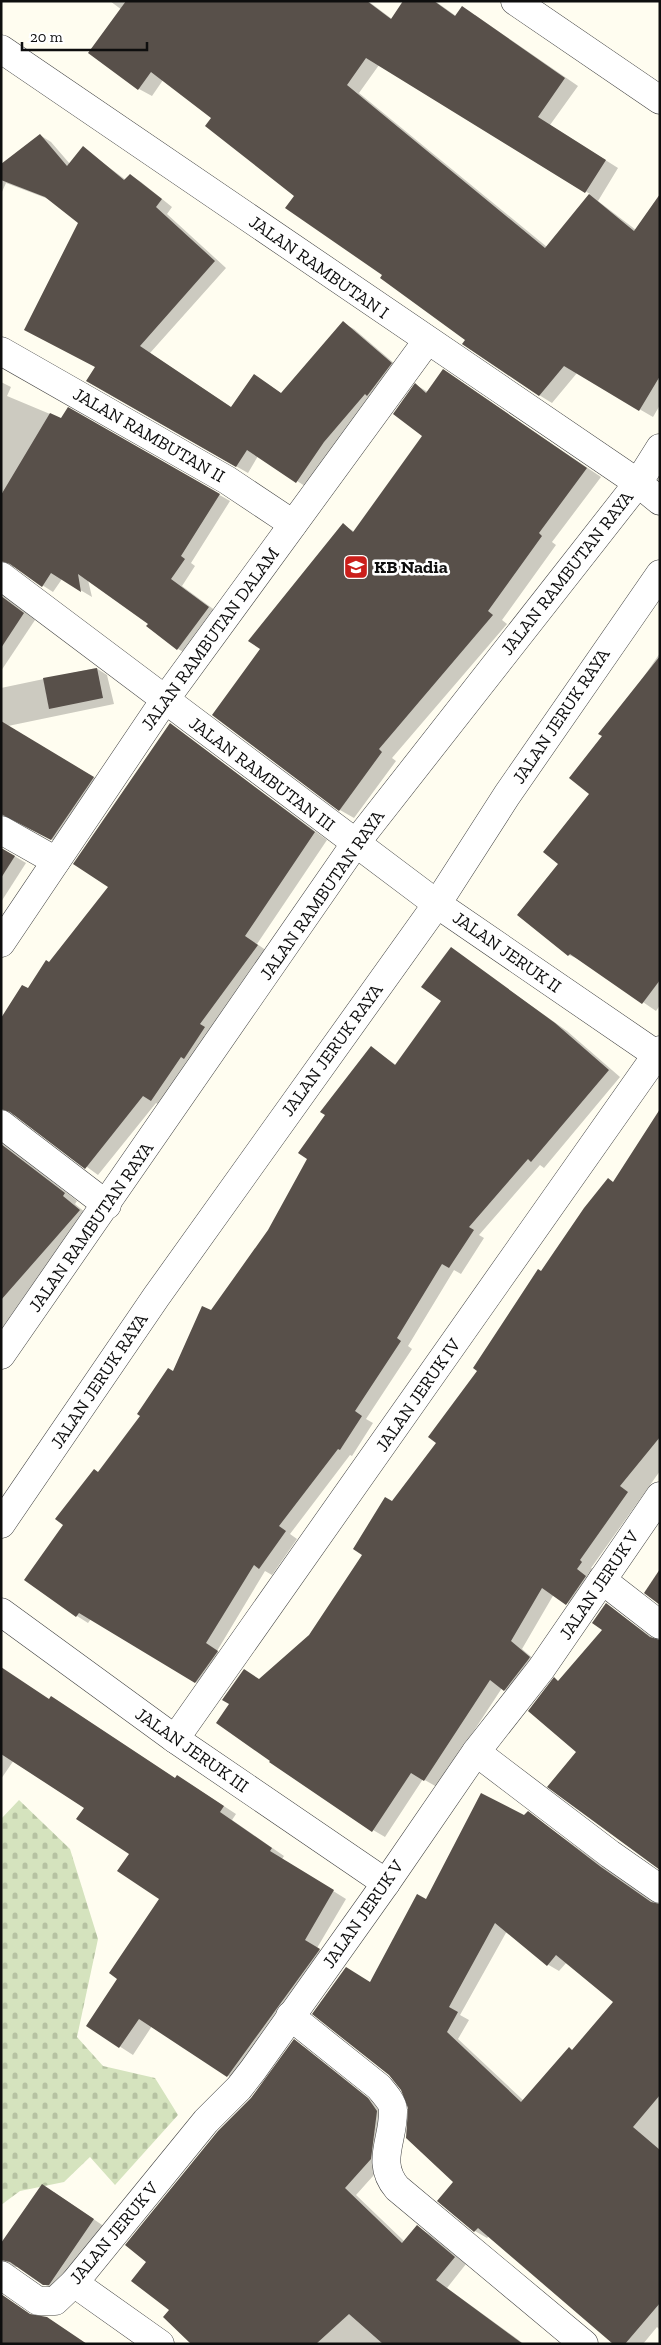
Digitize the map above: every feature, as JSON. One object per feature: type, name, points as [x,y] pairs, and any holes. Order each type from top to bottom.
[{"type":"street","points":[[516,1],[660,100]]},
{"type":"street","name":"JALAN RAMBUTAN I","points":[[1,50],[638,483],[660,502]]},
{"type":"street","name":"JALAN RAMBUTAN DALAM","points":[[1,942],[164,700],[427,341]]},
{"type":"street","name":"JALAN RAMBUTAN II","points":[[1,351],[227,480],[293,524]]},
{"type":"street","name":"JALAN RAMBUTAN RAYA","points":[[1,1355],[356,844],[638,483],[660,448]]},
{"type":"street","name":"JALAN JERUK RAYA","points":[[1,1524],[156,1296],[437,904],[507,795],[660,574]]},
{"type":"street","name":"JALAN RAMBUTAN III","points":[[1,576],[356,844]]},
{"type":"street","points":[[1,830],[56,861]]},
{"type":"street","name":"JALAN JERUK II","points":[[356,844],[437,904],[659,1054]]},
{"type":"street","name":"JALAN JERUK IV","points":[[175,1739],[659,1054]]},
{"type":"street","points":[[1,1124],[107,1205]]},
{"type":"street","name":"JALAN JERUK V","points":[[1,2275],[38,2301],[55,2302],[74,2283],[206,2121],[239,2088],[386,1883],[476,1752],[541,1669],[660,1496]]},
{"type":"street","points":[[602,1580],[660,1625]]},
{"type":"street","name":"JALAN JERUK III","points":[[1,1612],[175,1739],[386,1883]]},
{"type":"street","points":[[476,1752],[610,1854],[660,1889]]},
{"type":"street","points":[[290,2016],[379,2087],[388,2100],[393,2109],[386,2163],[388,2178],[397,2188],[584,2344]]},
{"type":"street","points":[[74,2283],[160,2344]]},
{"type":"green space","points":[[19,1800],[70,1849],[98,1939],[77,2037],[103,2066],[155,2078],[178,2115],[115,2185],[90,2157],[64,2182],[20,2191],[1,2205],[1,1819]]},
{"type":"building","points":[[126,1],[367,1],[391,19],[403,1],[434,1],[455,16],[462,6],[565,78],[538,117],[606,160],[585,193],[366,58],[347,85],[545,248],[589,194],[634,231],[660,194],[660,376],[639,411],[564,366],[539,396],[462,344],[465,340],[380,278],[382,275],[285,208],[294,196],[205,126],[211,118],[151,72],[138,90],[88,53]]},
{"type":"building","points":[[40,134],[67,166],[83,146],[124,180],[130,174],[162,199],[156,207],[215,261],[140,346],[231,407],[254,374],[281,393],[343,321],[392,363],[367,396],[365,394],[324,442],[296,483],[247,450],[236,467],[86,381],[95,367],[24,330],[78,223],[45,197],[1,180],[1,164]]},
{"type":"building","points":[[443,369],[587,468],[539,533],[542,536],[488,611],[493,615],[379,749],[382,752],[339,811],[212,715],[260,649],[248,641],[343,523],[353,532],[422,436],[393,414],[415,383],[426,393]]},
{"type":"building","points":[[68,407],[220,494],[181,556],[185,559],[171,579],[209,607],[177,650],[146,626],[148,624],[78,574],[81,592],[51,573],[42,587],[10,564],[1,561],[1,495],[50,413],[61,418]]},
{"type":"building","points":[[1,596],[24,613],[1,648]]},
{"type":"building","points":[[660,656],[660,980],[642,1004],[570,954],[568,956],[517,915],[558,864],[543,852],[589,794],[569,778],[602,736],[598,734]]},
{"type":"building","points":[[97,668],[103,698],[49,709],[43,678]]},
{"type":"building","points":[[1,721],[94,777],[51,840],[1,814]]},
{"type":"building","points":[[170,723],[315,832],[245,936],[258,945],[200,1024],[205,1027],[184,1059],[181,1057],[151,1101],[143,1096],[85,1169],[10,1112],[1,1109],[1,1018],[22,985],[28,988],[46,960],[49,962],[108,887],[73,864]]},
{"type":"building","points":[[1,848],[15,856],[1,878]]},
{"type":"building","points":[[451,947],[555,1023],[609,1070],[531,1162],[528,1159],[469,1227],[474,1230],[449,1268],[442,1264],[397,1338],[401,1341],[355,1411],[362,1416],[340,1450],[338,1449],[279,1526],[286,1531],[259,1569],[254,1565],[206,1643],[218,1651],[195,1683],[79,1613],[76,1617],[24,1580],[63,1525],[55,1519],[94,1469],[98,1472],[140,1416],[137,1414],[168,1368],[173,1371],[202,1306],[211,1310],[268,1230],[307,1159],[298,1153],[325,1115],[320,1112],[371,1046],[395,1065],[441,1001],[421,987]]},
{"type":"building","points":[[660,1109],[660,1437],[620,1486],[628,1492],[580,1560],[582,1562],[577,1569],[586,1576],[566,1605],[542,1588],[511,1641],[530,1657],[528,1660],[504,1691],[490,1680],[424,1781],[411,1773],[372,1832],[269,1762],[216,1723],[229,1704],[222,1700],[244,1669],[259,1679],[309,1635],[362,1555],[353,1549],[385,1497],[392,1501],[436,1443],[428,1437],[477,1371],[473,1368],[538,1269],[541,1271],[584,1208],[608,1178],[613,1182]]},
{"type":"building","points":[[1,1144],[65,1193],[63,1196],[80,1210],[1,1300]]},
{"type":"building","points":[[660,1569],[660,1605],[644,1593]]},
{"type":"building","points":[[606,1603],[650,1637],[660,1640],[660,1870],[547,1787],[576,1752],[528,1711],[554,1677],[558,1681],[602,1630],[592,1623]]},
{"type":"building","points":[[1,1667],[49,1699],[51,1696],[175,1778],[177,1775],[224,1806],[220,1812],[272,1848],[270,1851],[334,1890],[305,1940],[320,1949],[227,2077],[139,2019],[119,2048],[86,2026],[117,1979],[109,1973],[159,1899],[117,1871],[129,1854],[76,1819],[84,1808],[1,1754]]},
{"type":"building","points":[[481,1793],[524,1815],[528,1811],[601,1867],[651,1902],[660,1904],[660,2095],[633,2127],[660,2150],[660,2303],[625,2344],[613,2344],[478,2228],[474,2232],[437,2201],[453,2182],[406,2138],[408,2108],[401,2090],[389,2075],[312,2014],[346,1967],[370,1982],[417,1894],[426,1899]],"holes":[[[495,1923],[547,1966],[556,1955],[613,2002],[572,2050],[569,2047],[521,2102],[447,2032],[458,2012],[449,2007]]]},
{"type":"building","points":[[294,2039],[368,2098],[377,2111],[371,2159],[345,2188],[402,2243],[417,2225],[455,2257],[436,2280],[523,2344],[383,2344],[349,2314],[316,2344],[191,2344],[163,2317],[169,2310],[131,2281],[146,2262],[125,2245],[218,2131],[251,2098]]},
{"type":"building","points":[[42,2184],[94,2219],[49,2285],[43,2285],[10,2262],[1,2260],[1,2243]]},
{"type":"building","points":[[1,2294],[30,2314],[47,2317],[87,2344],[1,2344]]},
{"type":"place","name":"KB Nadia","points":[[356,567]]}]
